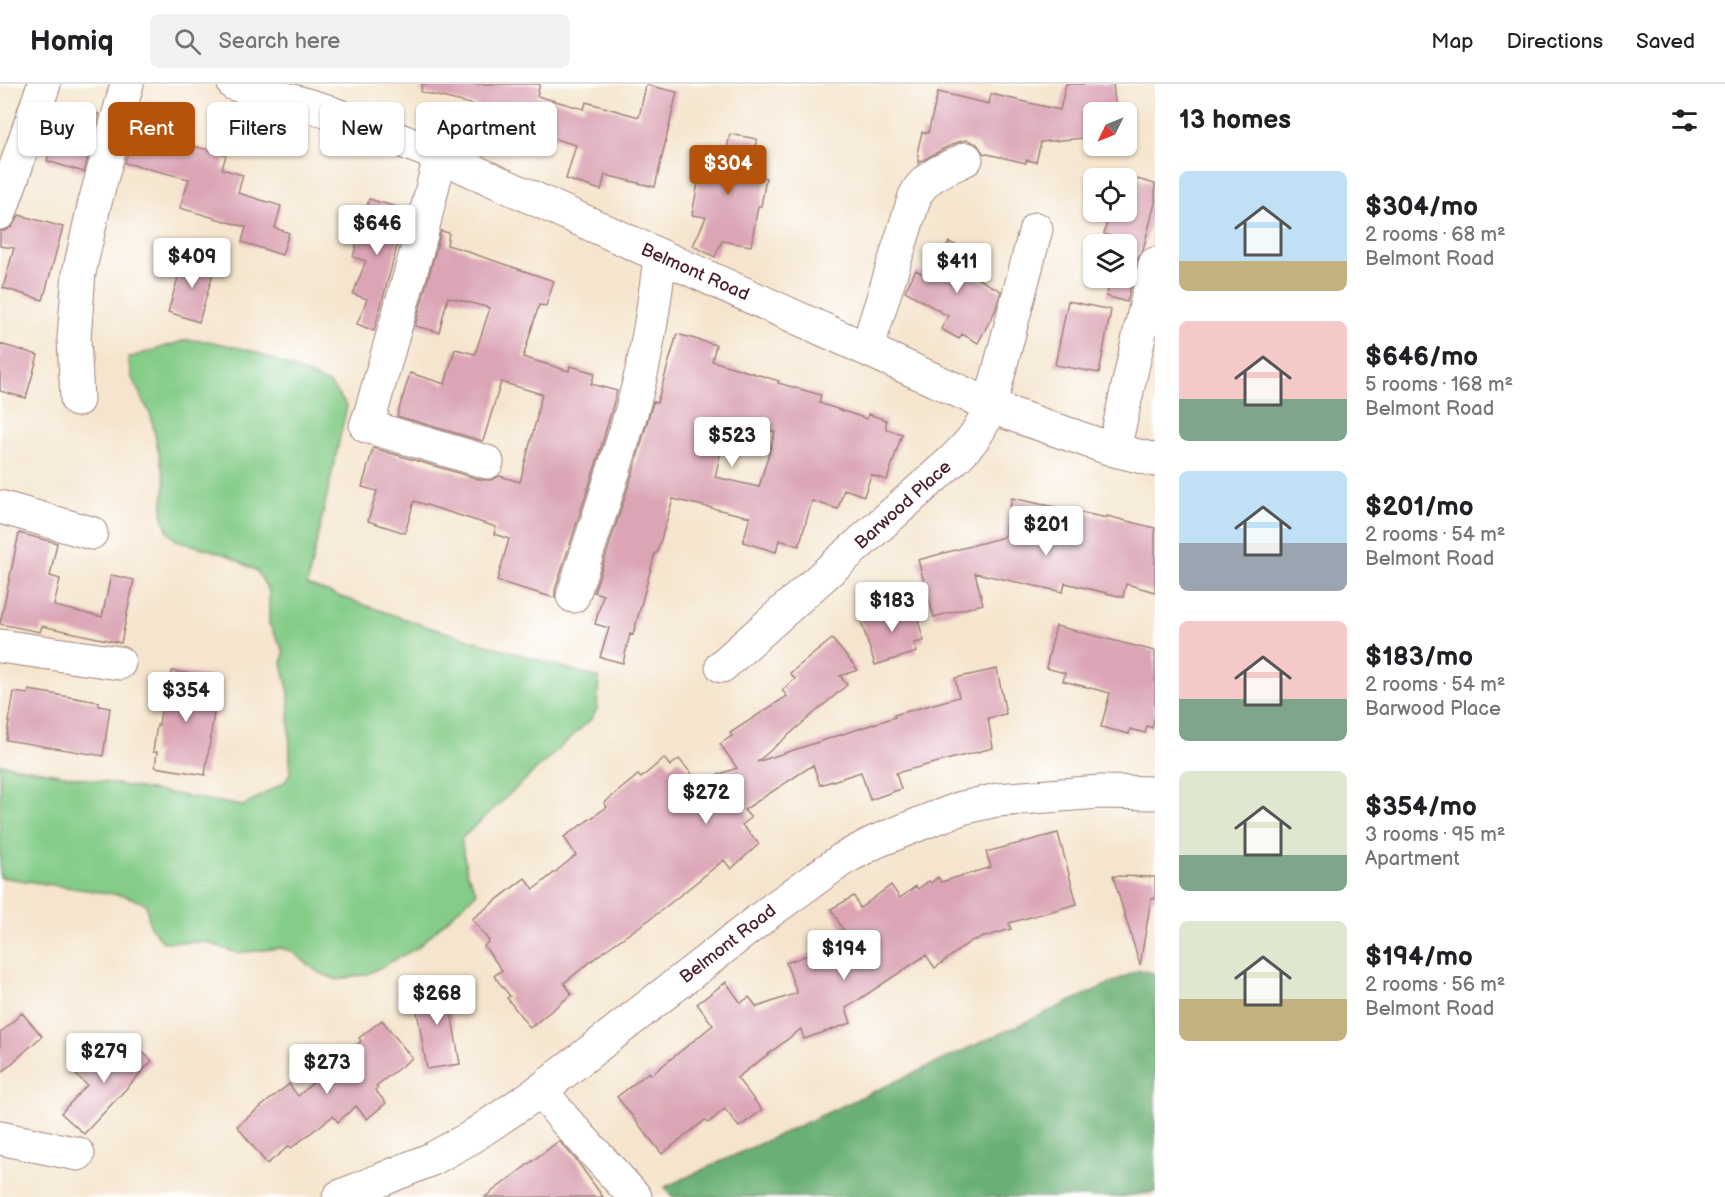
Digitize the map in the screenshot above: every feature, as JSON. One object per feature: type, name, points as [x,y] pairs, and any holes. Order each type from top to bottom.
[{"type":"street","points":[[0,213],[44,84]]},
{"type":"street","points":[[78,400],[74,338],[79,273],[94,206],[128,84]]},
{"type":"street","name":"Belmont Road","points":[[234,84],[324,110],[416,146]]},
{"type":"street","points":[[440,156],[419,243],[372,412],[366,426],[487,462]]},
{"type":"street","name":"Belmont Road","points":[[440,156],[990,406],[1114,450],[1155,460]]},
{"type":"street","points":[[867,349],[915,196],[930,177],[966,159]]},
{"type":"street","name":"Barwood Place","points":[[722,666],[969,445],[979,433],[990,406],[1036,229]]},
{"type":"street","points":[[573,596],[639,381],[656,294],[660,257]]},
{"type":"street","points":[[1114,450],[1155,264]]},
{"type":"street","points":[[0,507],[91,533]]},
{"type":"street","points":[[0,646],[119,663]]},
{"type":"street","name":"Belmont Road","points":[[339,1197],[432,1159],[470,1138],[541,1090],[774,909],[843,859],[875,842],[962,808],[996,800],[1100,792],[1155,793]]},
{"type":"street","points":[[541,1090],[563,1118],[635,1197]]},
{"type":"street","points":[[0,1138],[78,1154]]},
{"type":"green space","points":[[186,340],[208,341],[253,351],[330,384],[347,406],[307,585],[422,625],[599,678],[597,709],[592,718],[461,839],[467,873],[477,892],[417,948],[368,974],[337,980],[318,972],[291,951],[281,948],[237,953],[206,942],[163,942],[150,926],[146,904],[126,896],[0,877],[0,764],[243,806],[285,782],[290,773],[289,693],[282,663],[284,652],[269,624],[269,591],[257,571],[227,555],[176,540],[168,532],[162,513],[165,482],[151,416],[132,378],[128,358]]},
{"type":"green space","points":[[1139,970],[1155,973],[1155,1192],[1118,1197],[673,1197],[665,1187]]},
{"type":"building","points":[[422,84],[540,84],[537,96],[584,109],[586,102],[639,117],[646,85],[677,92],[655,187],[605,175],[601,190],[566,179],[576,145],[557,140],[557,102],[462,102],[421,92]]},
{"type":"building","points":[[1066,84],[1113,84],[1115,102],[1083,102],[1083,138],[1041,142],[1036,162],[1026,160],[1026,163],[983,153],[977,144],[967,140],[943,149],[918,163],[922,132],[928,133],[938,92],[989,104],[991,94],[1060,110]]},
{"type":"building","points":[[730,134],[757,139],[751,175],[766,178],[751,246],[722,241],[715,257],[693,246],[706,217],[692,215],[704,150],[726,154]]},
{"type":"building","points":[[195,146],[207,150],[207,156],[226,156],[222,169],[243,175],[238,193],[281,206],[275,228],[289,233],[282,255],[242,242],[246,227],[180,208],[189,179],[125,163],[127,156],[195,156]]},
{"type":"building","points":[[48,156],[88,156],[84,172],[47,161]]},
{"type":"building","points":[[1137,179],[1155,184],[1155,203],[1143,250],[1137,260],[1137,234],[1104,234],[1107,222],[1137,222]]},
{"type":"building","points":[[369,199],[407,210],[374,331],[357,324],[367,299],[353,294],[366,261],[353,257]]},
{"type":"building","points":[[19,215],[63,227],[43,300],[3,288],[14,248],[0,246],[0,231],[12,227]]},
{"type":"building","points":[[441,231],[449,233],[447,245],[554,281],[546,306],[539,305],[523,357],[569,371],[570,366],[595,373],[591,384],[617,391],[555,590],[555,598],[497,581],[509,539],[494,534],[496,527],[414,501],[405,533],[368,521],[377,491],[362,487],[373,448],[482,480],[491,480],[500,476],[520,482],[538,413],[542,394],[501,382],[483,441],[397,416],[410,373],[445,384],[455,349],[475,354],[490,308],[448,297],[439,332],[415,326]]},
{"type":"building","points":[[949,242],[978,257],[969,274],[1001,291],[995,311],[978,343],[962,334],[959,339],[941,329],[948,316],[905,291],[916,270],[930,278]]},
{"type":"building","points":[[184,257],[215,266],[199,322],[168,312]]},
{"type":"building","points":[[1109,288],[1130,288],[1127,302],[1106,296]]},
{"type":"building","points":[[1068,301],[1111,310],[1099,373],[1055,365]]},
{"type":"building","points":[[677,334],[716,345],[712,361],[821,395],[819,403],[867,419],[868,414],[886,420],[886,429],[902,434],[887,480],[871,475],[864,496],[844,489],[838,509],[812,501],[799,546],[779,540],[776,552],[743,542],[750,517],[673,499],[623,663],[600,657],[609,628],[595,624],[603,595],[594,592],[653,402],[657,403]],"holes":[[[728,420],[775,432],[759,487],[715,477]]]},
{"type":"building","points":[[0,344],[38,355],[26,398],[0,391]]},
{"type":"building","points":[[1012,498],[1107,518],[1107,516],[1155,528],[1155,592],[1126,584],[1123,597],[1065,583],[1063,592],[975,573],[983,604],[934,617],[918,560],[1004,537]]},
{"type":"building","points":[[19,533],[57,543],[50,576],[60,579],[54,606],[102,617],[111,575],[134,580],[121,643],[42,626],[40,632],[0,624]]},
{"type":"building","points":[[913,604],[924,641],[914,643],[917,652],[875,665],[859,615],[881,608],[882,614]]},
{"type":"building","points":[[1056,626],[1155,651],[1155,715],[1152,728],[1147,726],[1145,733],[1130,729],[1129,734],[1101,727],[1110,693],[1063,681],[1065,673],[1046,668]]},
{"type":"building","points":[[832,639],[858,670],[840,676],[847,685],[757,762],[895,717],[894,715],[959,697],[955,678],[997,669],[1006,714],[988,718],[993,748],[896,773],[901,789],[870,800],[861,772],[820,785],[813,765],[744,810],[751,818],[742,825],[759,844],[731,869],[724,860],[653,917],[604,951],[564,983],[572,994],[530,1028],[507,998],[510,996],[494,976],[502,970],[484,946],[489,941],[472,919],[525,878],[534,889],[576,855],[564,837],[607,807],[604,803],[638,775],[641,778],[664,758],[670,766],[679,759],[703,787],[717,775],[737,768],[720,744],[732,736],[730,733],[787,696],[782,690],[795,679],[790,673]]},
{"type":"building","points":[[172,671],[217,678],[205,775],[155,767],[157,752],[153,752],[157,725],[159,725],[165,682],[170,682]]},
{"type":"building","points":[[29,690],[99,702],[99,706],[110,708],[103,756],[6,740],[14,692],[28,694]]},
{"type":"building","points":[[1058,833],[1077,904],[1009,923],[1011,929],[971,941],[935,968],[926,955],[846,1008],[851,1023],[804,1039],[801,1029],[737,1078],[762,1110],[739,1127],[725,1109],[708,1123],[705,1120],[662,1154],[617,1097],[649,1072],[651,1075],[713,1025],[697,1004],[726,982],[741,1003],[749,997],[757,1007],[797,993],[786,963],[849,940],[831,909],[854,896],[860,908],[891,885],[900,898],[916,886],[918,889],[938,877],[941,882],[991,867],[986,852]]},
{"type":"building","points":[[1113,876],[1155,877],[1155,899],[1151,899],[1140,965]]},
{"type":"building","points":[[446,983],[460,1064],[427,1069],[413,988]]},
{"type":"building","points":[[22,1013],[42,1036],[0,1074],[0,1033]]},
{"type":"building","points":[[382,1020],[412,1058],[376,1086],[378,1088],[375,1090],[386,1103],[367,1119],[356,1106],[338,1122],[333,1116],[267,1164],[237,1126],[289,1084],[298,1096],[361,1041],[359,1038]]},
{"type":"building","points":[[129,1039],[152,1061],[84,1134],[61,1113],[87,1085],[72,1071],[88,1054],[103,1068]]},
{"type":"building","points":[[559,1141],[603,1197],[485,1197]]}]
